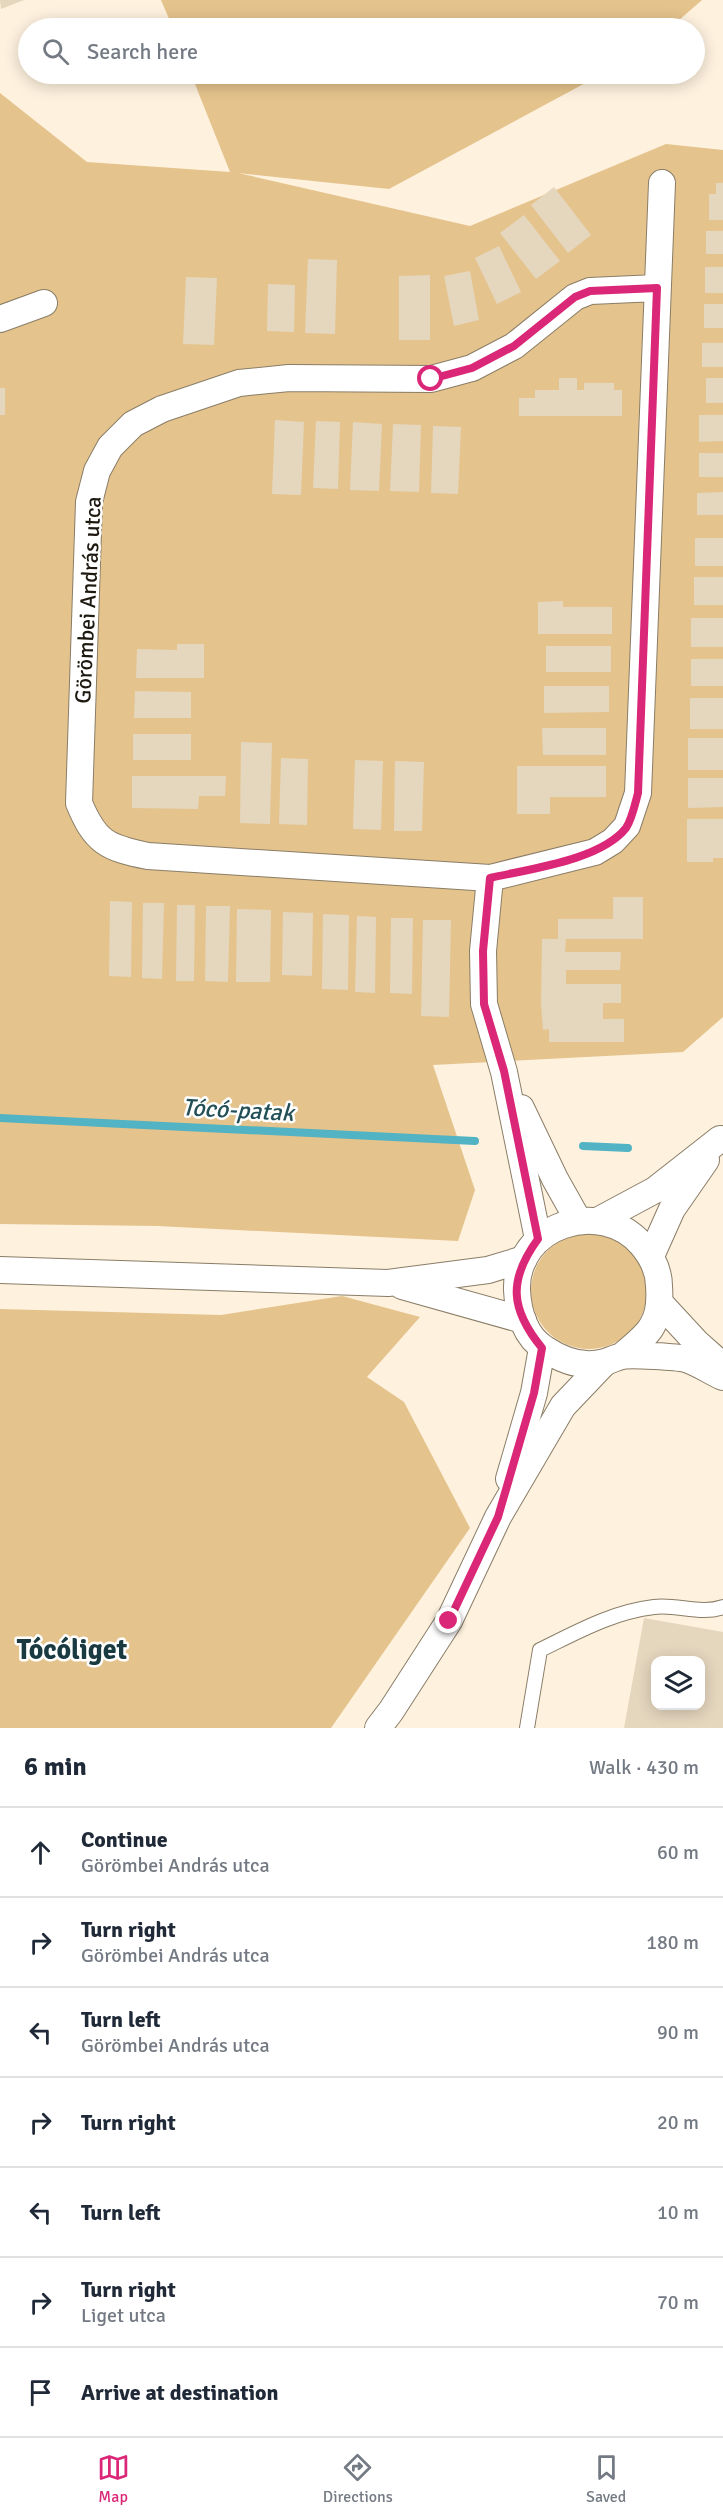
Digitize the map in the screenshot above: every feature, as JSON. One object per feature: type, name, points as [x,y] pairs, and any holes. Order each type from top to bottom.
[{"type":"street","name":"Görömbei András utca","points":[[657,288],[605,289],[582,294],[549,316],[514,346],[472,368],[431,379],[290,378],[238,383],[162,409],[133,424],[110,447],[96,471],[90,502],[79,803],[87,822],[99,839],[123,852],[147,856],[490,878],[595,852],[613,841],[627,826],[638,793],[662,183]]},
{"type":"street","points":[[0,319],[44,303]]},
{"type":"street","points":[[490,878],[483,951],[484,1004],[504,1071],[531,1249],[517,1282],[518,1307],[527,1329],[542,1348],[563,1360],[584,1364],[614,1359],[685,1359],[723,1377]]},
{"type":"street","points":[[378,1728],[449,1621],[498,1517],[563,1406],[652,1326],[660,1303],[659,1279],[651,1256],[636,1237],[618,1226],[588,1220],[555,1179],[504,1071]]},
{"type":"street","points":[[0,1270],[388,1282],[488,1270],[531,1249],[559,1226],[588,1220],[655,1190],[721,1137]]},
{"type":"street","points":[[651,1256],[672,1209],[721,1137]]},
{"type":"street","points":[[388,1282],[523,1320]]},
{"type":"street","points":[[660,1303],[697,1343],[723,1366]]},
{"type":"street","points":[[498,1517],[534,1393],[542,1348]]},
{"type":"lane","points":[[527,1728],[540,1650],[603,1619],[645,1609],[655,1607],[713,1611],[723,1607]]},
{"type":"shaded area","points":[[161,0],[702,0],[681,18],[169,18]]},
{"type":"shaded area","points":[[195,84],[583,84],[389,189],[238,173],[470,226],[666,144],[723,150],[723,1017],[683,1052],[433,1065],[475,1190],[458,1241],[158,1226],[0,1224],[0,93],[87,162],[230,172]]},
{"type":"shaded area","points":[[589,1233],[611,1237],[630,1250],[643,1269],[647,1291],[643,1313],[630,1332],[611,1345],[589,1349],[567,1345],[548,1332],[535,1313],[531,1291],[535,1269],[548,1250],[567,1237]]},
{"type":"shaded area","points":[[342,1296],[420,1317],[367,1377],[404,1402],[470,1528],[331,1728],[0,1728],[0,1309],[221,1315]]},
{"type":"building","points":[[0,0],[24,0],[1,9]]},
{"type":"building","points":[[716,183],[723,183],[723,220],[709,220],[709,194],[716,194]]},
{"type":"building","points":[[554,187],[591,235],[568,253],[531,205]]},
{"type":"building","points":[[524,215],[560,261],[536,279],[500,233]]},
{"type":"building","points":[[706,231],[723,231],[723,254],[706,254]]},
{"type":"building","points":[[499,246],[521,292],[497,304],[475,258]]},
{"type":"building","points":[[308,259],[337,260],[335,334],[305,333]]},
{"type":"building","points":[[705,267],[723,267],[723,293],[705,293]]},
{"type":"building","points":[[470,271],[479,320],[454,326],[444,276]]},
{"type":"building","points":[[430,275],[430,340],[399,340],[399,276]]},
{"type":"building","points":[[186,277],[217,278],[214,345],[183,344]]},
{"type":"building","points":[[268,284],[295,285],[294,332],[267,331]]},
{"type":"building","points":[[704,304],[723,304],[723,328],[704,328]]},
{"type":"building","points":[[702,343],[723,343],[723,367],[702,367]]},
{"type":"building","points":[[559,378],[577,378],[577,390],[584,390],[584,383],[614,383],[614,390],[622,390],[622,416],[519,416],[519,398],[535,398],[535,390],[559,390]]},
{"type":"building","points":[[706,378],[723,378],[723,403],[706,403]]},
{"type":"building","points":[[0,388],[5,388],[5,415],[0,415]]},
{"type":"building","points":[[699,415],[723,415],[723,441],[699,442]]},
{"type":"building","points":[[275,420],[304,422],[301,495],[272,494]]},
{"type":"building","points":[[316,421],[340,422],[338,489],[313,488]]},
{"type":"building","points":[[353,422],[382,424],[379,491],[350,490]]},
{"type":"building","points":[[393,424],[421,425],[419,492],[390,491]]},
{"type":"building","points":[[433,426],[461,427],[458,494],[431,493]]},
{"type":"building","points":[[699,453],[723,453],[723,477],[699,477]]},
{"type":"building","points":[[723,492],[723,515],[697,515],[697,493]]},
{"type":"building","points":[[695,538],[723,538],[723,566],[695,566]]},
{"type":"building","points":[[694,577],[723,577],[723,605],[694,605]]},
{"type":"building","points":[[563,601],[563,607],[612,607],[612,634],[538,634],[538,602]]},
{"type":"building","points":[[691,618],[723,618],[723,647],[691,647]]},
{"type":"building","points":[[177,644],[204,644],[204,678],[136,678],[137,649],[177,650]]},
{"type":"building","points":[[546,646],[611,646],[611,672],[546,672]]},
{"type":"building","points":[[691,659],[723,659],[723,686],[691,686]]},
{"type":"building","points":[[544,686],[609,686],[609,712],[544,713]]},
{"type":"building","points":[[135,691],[191,692],[191,718],[134,718]]},
{"type":"building","points":[[690,698],[723,698],[723,729],[690,729]]},
{"type":"building","points":[[542,728],[606,728],[606,755],[543,755]]},
{"type":"building","points":[[133,734],[191,734],[191,760],[133,760]]},
{"type":"building","points":[[688,738],[723,738],[723,770],[688,770]]},
{"type":"building","points":[[241,742],[272,743],[270,824],[240,823]]},
{"type":"building","points":[[281,758],[308,759],[307,825],[279,824]]},
{"type":"building","points":[[355,760],[383,761],[381,830],[353,829]]},
{"type":"building","points":[[395,761],[424,762],[422,831],[394,831]]},
{"type":"building","points":[[517,766],[606,766],[606,797],[550,797],[550,814],[517,814]]},
{"type":"building","points":[[132,776],[226,776],[225,796],[199,796],[198,809],[132,808]]},
{"type":"building","points":[[688,778],[723,778],[723,807],[688,808]]},
{"type":"building","points":[[687,819],[723,819],[723,858],[713,858],[713,862],[687,862]]},
{"type":"building","points":[[613,897],[643,897],[643,939],[566,939],[565,952],[621,952],[620,970],[566,970],[566,984],[621,984],[621,1003],[603,1003],[603,1019],[624,1019],[624,1042],[549,1042],[549,1029],[543,1030],[541,1003],[542,939],[558,939],[558,919],[613,919]]},
{"type":"building","points":[[110,901],[132,902],[131,977],[109,976]]},
{"type":"building","points":[[143,903],[164,903],[162,979],[142,978]]},
{"type":"building","points":[[177,905],[195,905],[194,981],[176,981]]},
{"type":"building","points":[[206,906],[230,906],[228,982],[205,981]]},
{"type":"building","points":[[237,909],[271,910],[270,982],[236,982]]},
{"type":"building","points":[[283,912],[313,913],[312,976],[282,975]]},
{"type":"building","points":[[323,914],[349,915],[348,990],[322,989]]},
{"type":"building","points":[[357,916],[376,917],[375,993],[355,992]]},
{"type":"building","points":[[391,918],[413,918],[412,994],[390,993]]},
{"type":"building","points":[[423,920],[451,920],[449,1017],[421,1016]]},
{"type":"building","points":[[644,1618],[723,1632],[723,1728],[624,1728]]},
{"type":"waterway","name":"Tócó-patak","points":[[0,1118],[475,1141]]},
{"type":"waterway","name":"Tócó-patak","points":[[583,1146],[628,1148]]},
{"type":"district","name":"Tócóliget","points":[[72,1650]]},
{"type":"route","points":[[431,379],[472,368],[514,346],[575,297],[590,291],[605,289],[657,288],[638,793],[627,826],[613,841],[595,852],[490,878],[483,951],[484,1004],[504,1071],[538,1239],[524,1259],[517,1282],[518,1307],[527,1329],[542,1348],[534,1393],[498,1517],[449,1621]]}]
